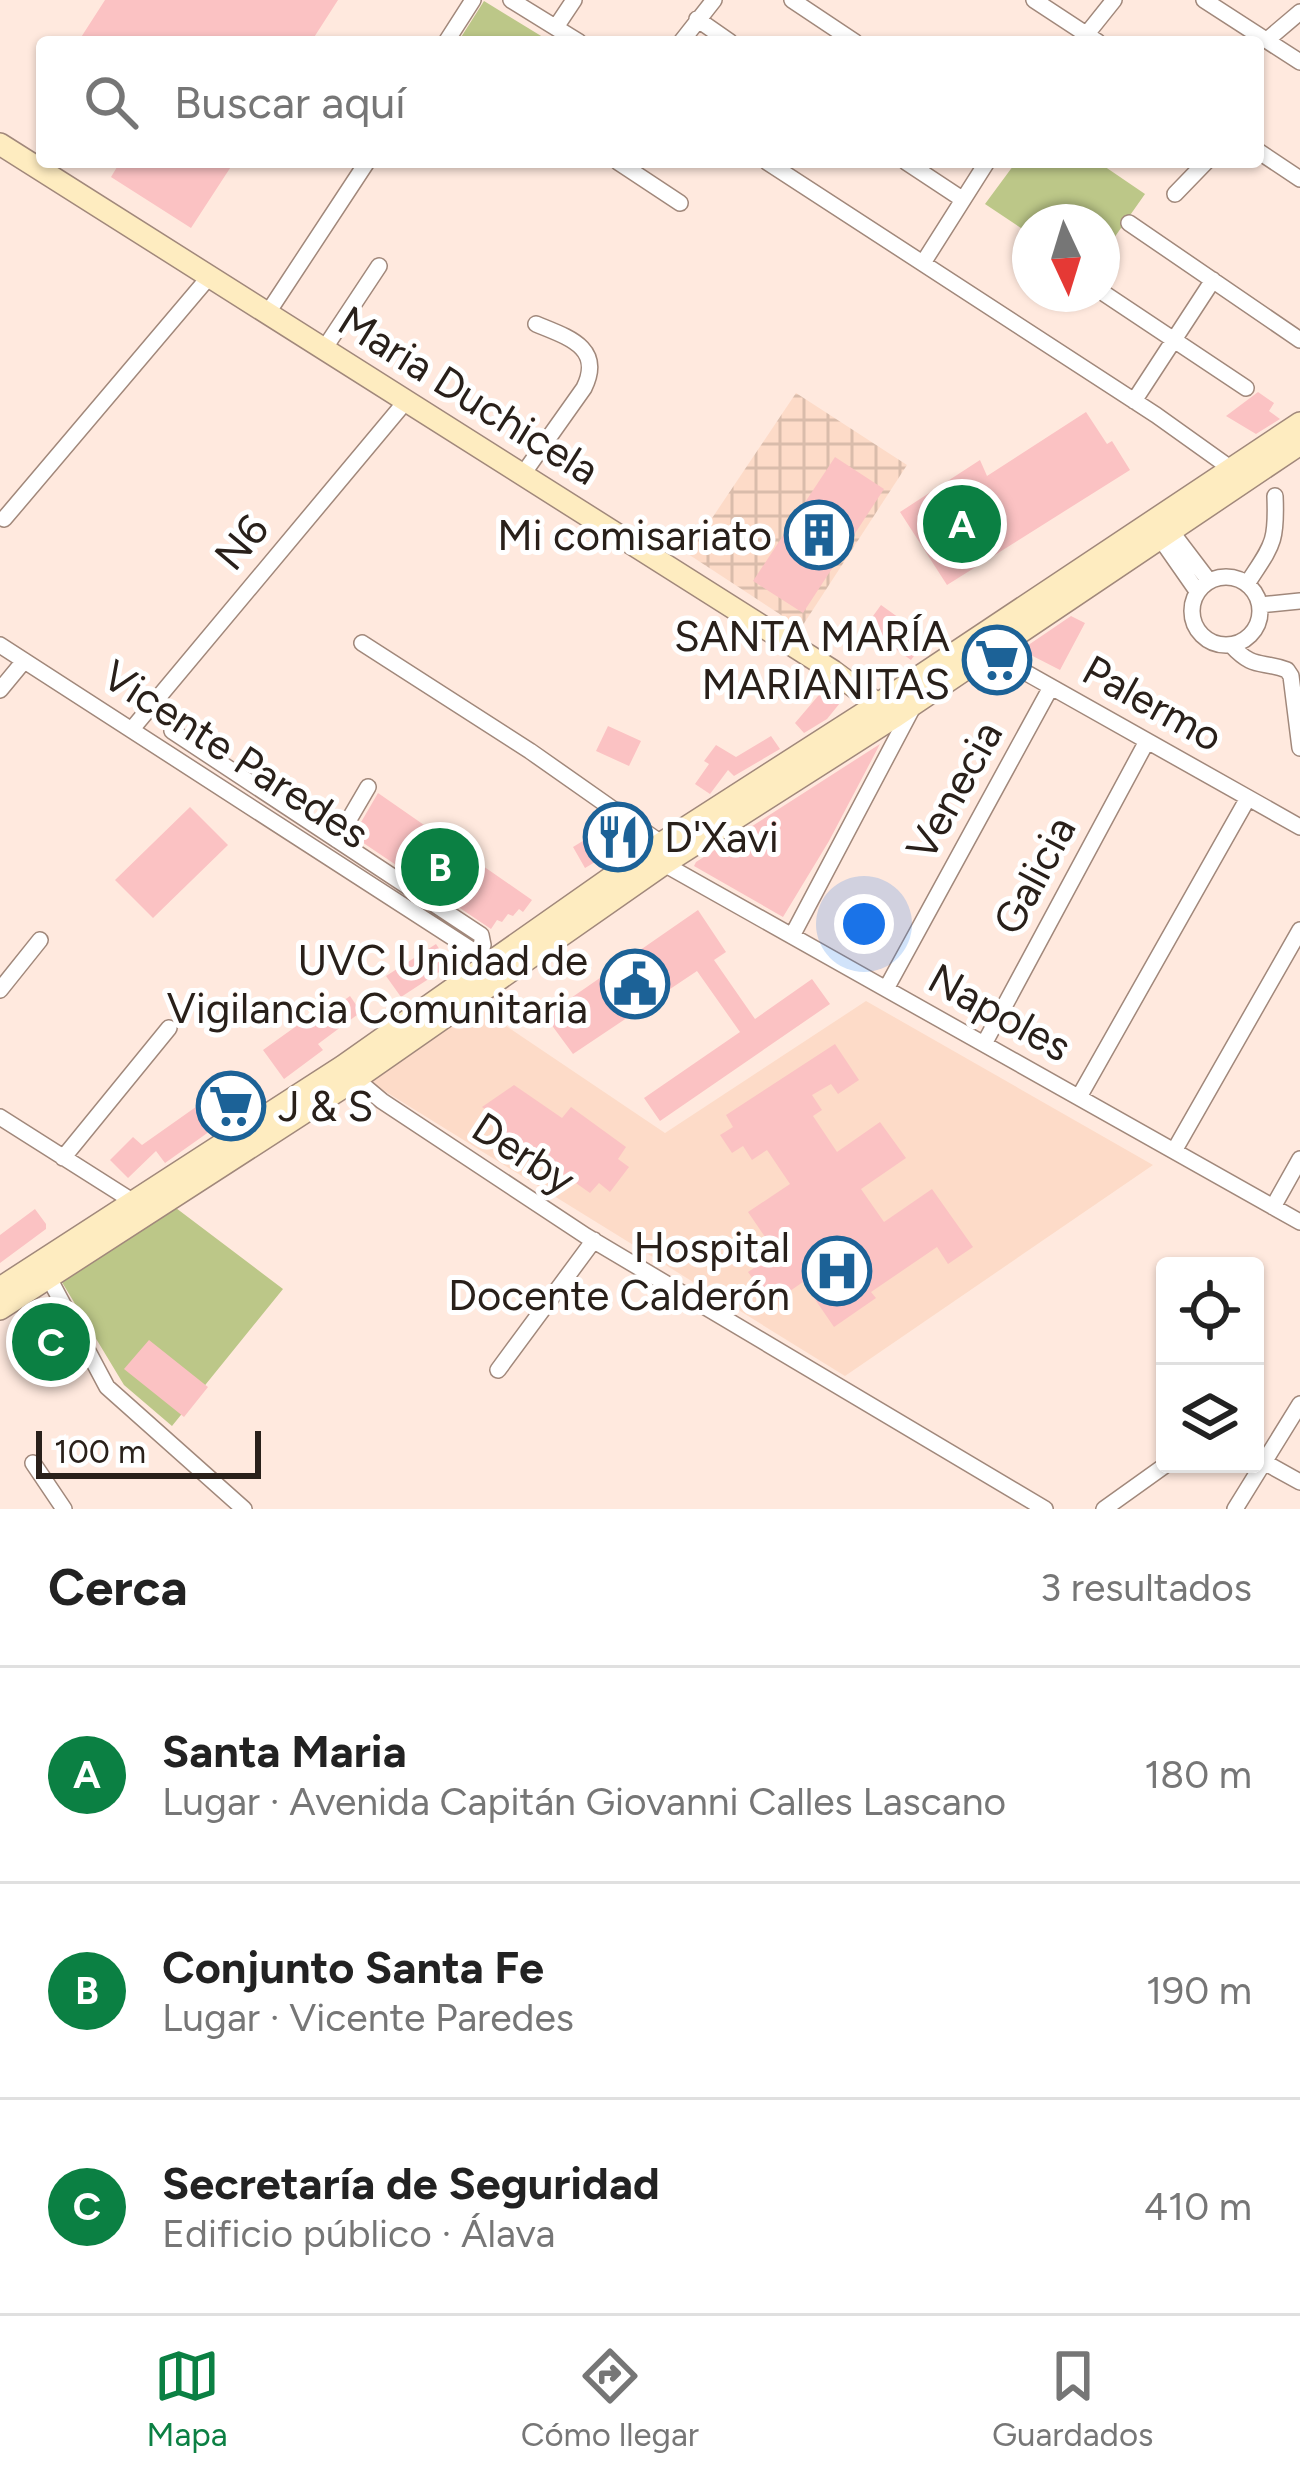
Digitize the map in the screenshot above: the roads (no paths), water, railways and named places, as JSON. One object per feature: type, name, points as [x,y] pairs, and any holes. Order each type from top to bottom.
[{"type":"main road","name":"Maria Duchicela","points":[[0,144],[36,167]]},
{"type":"main road","name":"Maria Duchicela","points":[[38,168],[833,671],[886,711]]},
{"type":"main road","points":[[350,1073],[486,958],[662,854],[886,711],[1300,423]]},
{"type":"main road","points":[[886,711],[916,702],[980,646],[1166,534],[1300,444]]},
{"type":"main road","points":[[0,1288],[138,1210],[350,1073],[662,854]]},
{"type":"main road","points":[[0,1310],[138,1210]]},
{"type":"street","points":[[450,36],[473,0]]},
{"type":"street","points":[[511,0],[570,36]]},
{"type":"street","points":[[556,27],[574,0]]},
{"type":"street","points":[[686,36],[714,0]]},
{"type":"street","points":[[792,0],[846,36]]},
{"type":"street","points":[[1034,0],[1084,36]]},
{"type":"street","points":[[1090,36],[1114,0]]},
{"type":"street","points":[[1204,0],[1261,36]]},
{"type":"street","points":[[1267,40],[1300,13]]},
{"type":"street","points":[[698,20],[721,36]]},
{"type":"street","points":[[1264,38],[1300,62]]},
{"type":"street","points":[[1264,155],[1300,179]]},
{"type":"street","points":[[267,314],[363,168]]},
{"type":"street","points":[[628,168],[680,203]]},
{"type":"street","points":[[779,168],[1233,470]]},
{"type":"street","points":[[915,168],[962,199]]},
{"type":"street","points":[[923,263],[983,168]]},
{"type":"street","points":[[1175,194],[1200,168]]},
{"type":"street","points":[[1129,224],[1300,340]]},
{"type":"street","points":[[323,349],[379,266]]},
{"type":"street","points":[[4,519],[209,277]]},
{"type":"street","points":[[1134,400],[1213,280]]},
{"type":"street","points":[[1120,304],[1246,388]]},
{"type":"street","points":[[523,474],[591,374],[588,356],[575,340],[536,324]]},
{"type":"street","name":"N6","points":[[132,729],[406,401]]},
{"type":"street","points":[[1247,584],[1273,543],[1275,496]]},
{"type":"street","points":[[1166,534],[1203,586]]},
{"type":"street","points":[[1231,645],[1257,626],[1260,605],[1247,584],[1222,577],[1203,586],[1192,602],[1193,624],[1209,641],[1231,645],[1244,659],[1287,670],[1300,748]]},
{"type":"street","points":[[1260,605],[1300,601]]},
{"type":"street","name":"Napoles","points":[[362,643],[530,752],[662,854],[792,936],[1300,1222]]},
{"type":"street","name":"Vicente Paredes","points":[[0,646],[486,958]]},
{"type":"street","name":"Palermo","points":[[980,646],[1300,827]]},
{"type":"street","points":[[0,690],[24,661]]},
{"type":"street","name":"Venecia","points":[[886,989],[1051,688]]},
{"type":"street","points":[[792,936],[916,702]]},
{"type":"street","points":[[172,731],[481,935],[486,958]]},
{"type":"street","name":"Galicia","points":[[984,1044],[1147,741]]},
{"type":"street","points":[[337,840],[368,787]]},
{"type":"street","points":[[1079,1097],[1248,798]]},
{"type":"street","points":[[1174,1151],[1300,930]]},
{"type":"street","points":[[0,990],[40,940]]},
{"type":"street","points":[[63,1158],[169,1028]]},
{"type":"street","name":"Derby","points":[[350,1073],[382,1101],[594,1240],[1041,1508]]},
{"type":"street","points":[[0,1117],[138,1210]]},
{"type":"street","points":[[1273,1207],[1300,1159]]},
{"type":"street","points":[[498,1370],[594,1240]]},
{"type":"street","points":[[49,1278],[107,1387],[244,1509]]},
{"type":"street","points":[[1264,1454],[1300,1404]]},
{"type":"street","points":[[1264,1462],[1300,1482]]},
{"type":"street","points":[[34,1463],[64,1509]]},
{"type":"street","points":[[1104,1509],[1156,1472]]},
{"type":"street","points":[[1235,1509],[1253,1473]]},
{"type":"place","name":"Santa Maria","points":[[962,524]]},
{"type":"place","name":"Mi comisariato","points":[[819,535]]},
{"type":"place","name":"SANTA MARÍA MARIANITAS","points":[[997,660]]},
{"type":"place","name":"D'Xavi","points":[[618,837]]},
{"type":"place","name":"Conjunto Santa Fe","points":[[440,867]]},
{"type":"place","name":"UVC Unidad de Vigilancia Comunitaria","points":[[635,984]]},
{"type":"place","name":"J & S","points":[[231,1106]]},
{"type":"place","name":"Hospital Docente Calderón","points":[[837,1271]]},
{"type":"place","name":"Secretaría de Seguridad","points":[[51,1342]]}]
